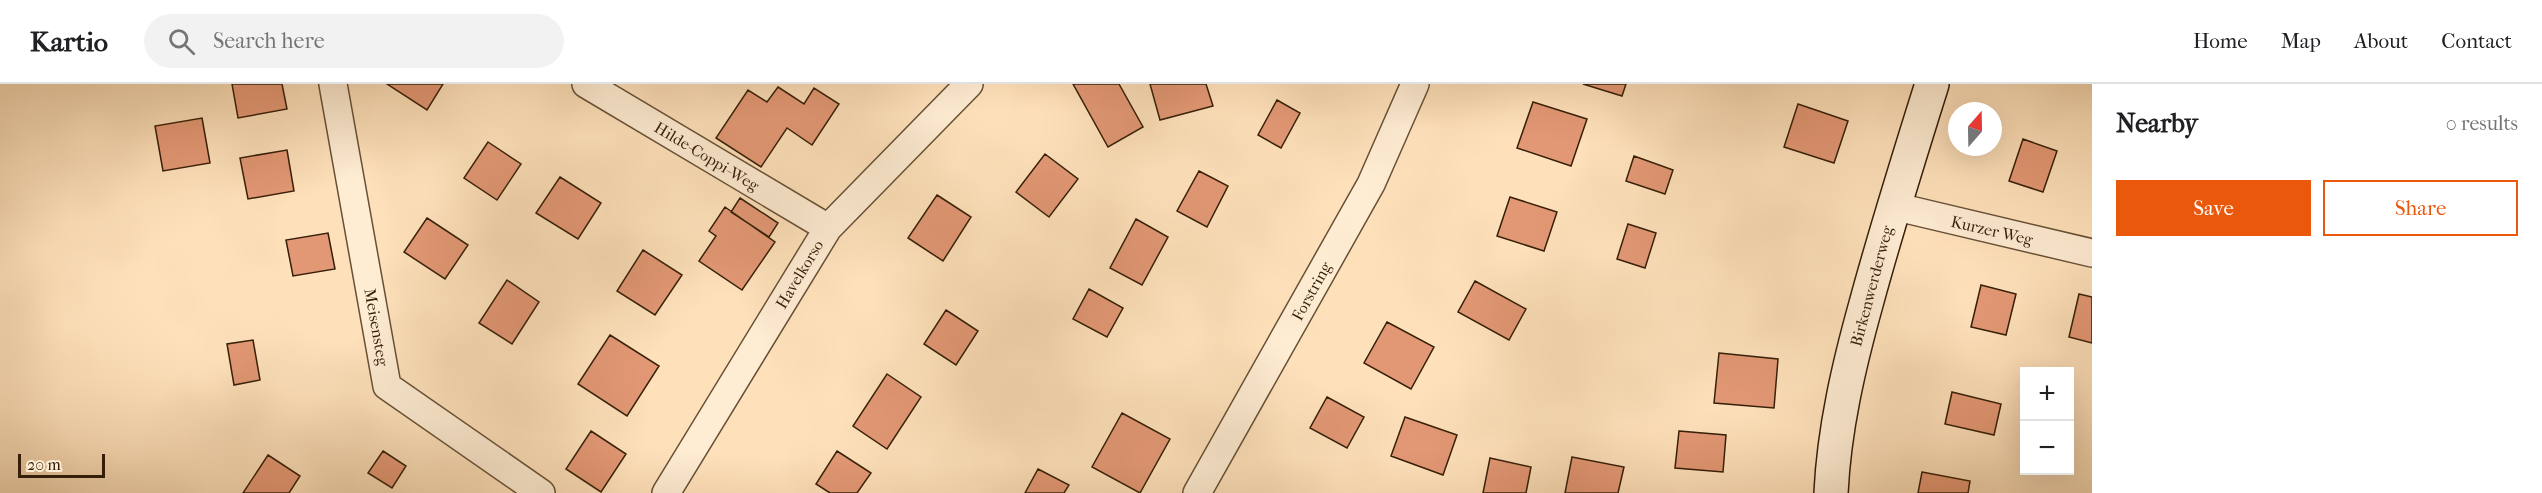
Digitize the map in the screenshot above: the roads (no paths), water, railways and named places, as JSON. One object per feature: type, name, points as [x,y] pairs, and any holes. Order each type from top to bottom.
[{"type":"street","name":"Meisensteg","points":[[333,84],[387,386],[541,493]]},
{"type":"street","name":"Hilde-Coppi-Weg","points":[[586,84],[828,228]]},
{"type":"street","name":"Havelkorso","points":[[666,493],[828,228],[969,84]]},
{"type":"street","name":"Forstring","points":[[1197,493],[1371,184],[1415,84]]},
{"type":"street","name":"Birkenwerderweg","points":[[1831,493],[1832,471],[1848,370],[1893,206],[1932,84]]},
{"type":"street","name":"Kurzer Weg","points":[[1893,206],[2092,253]]}]
